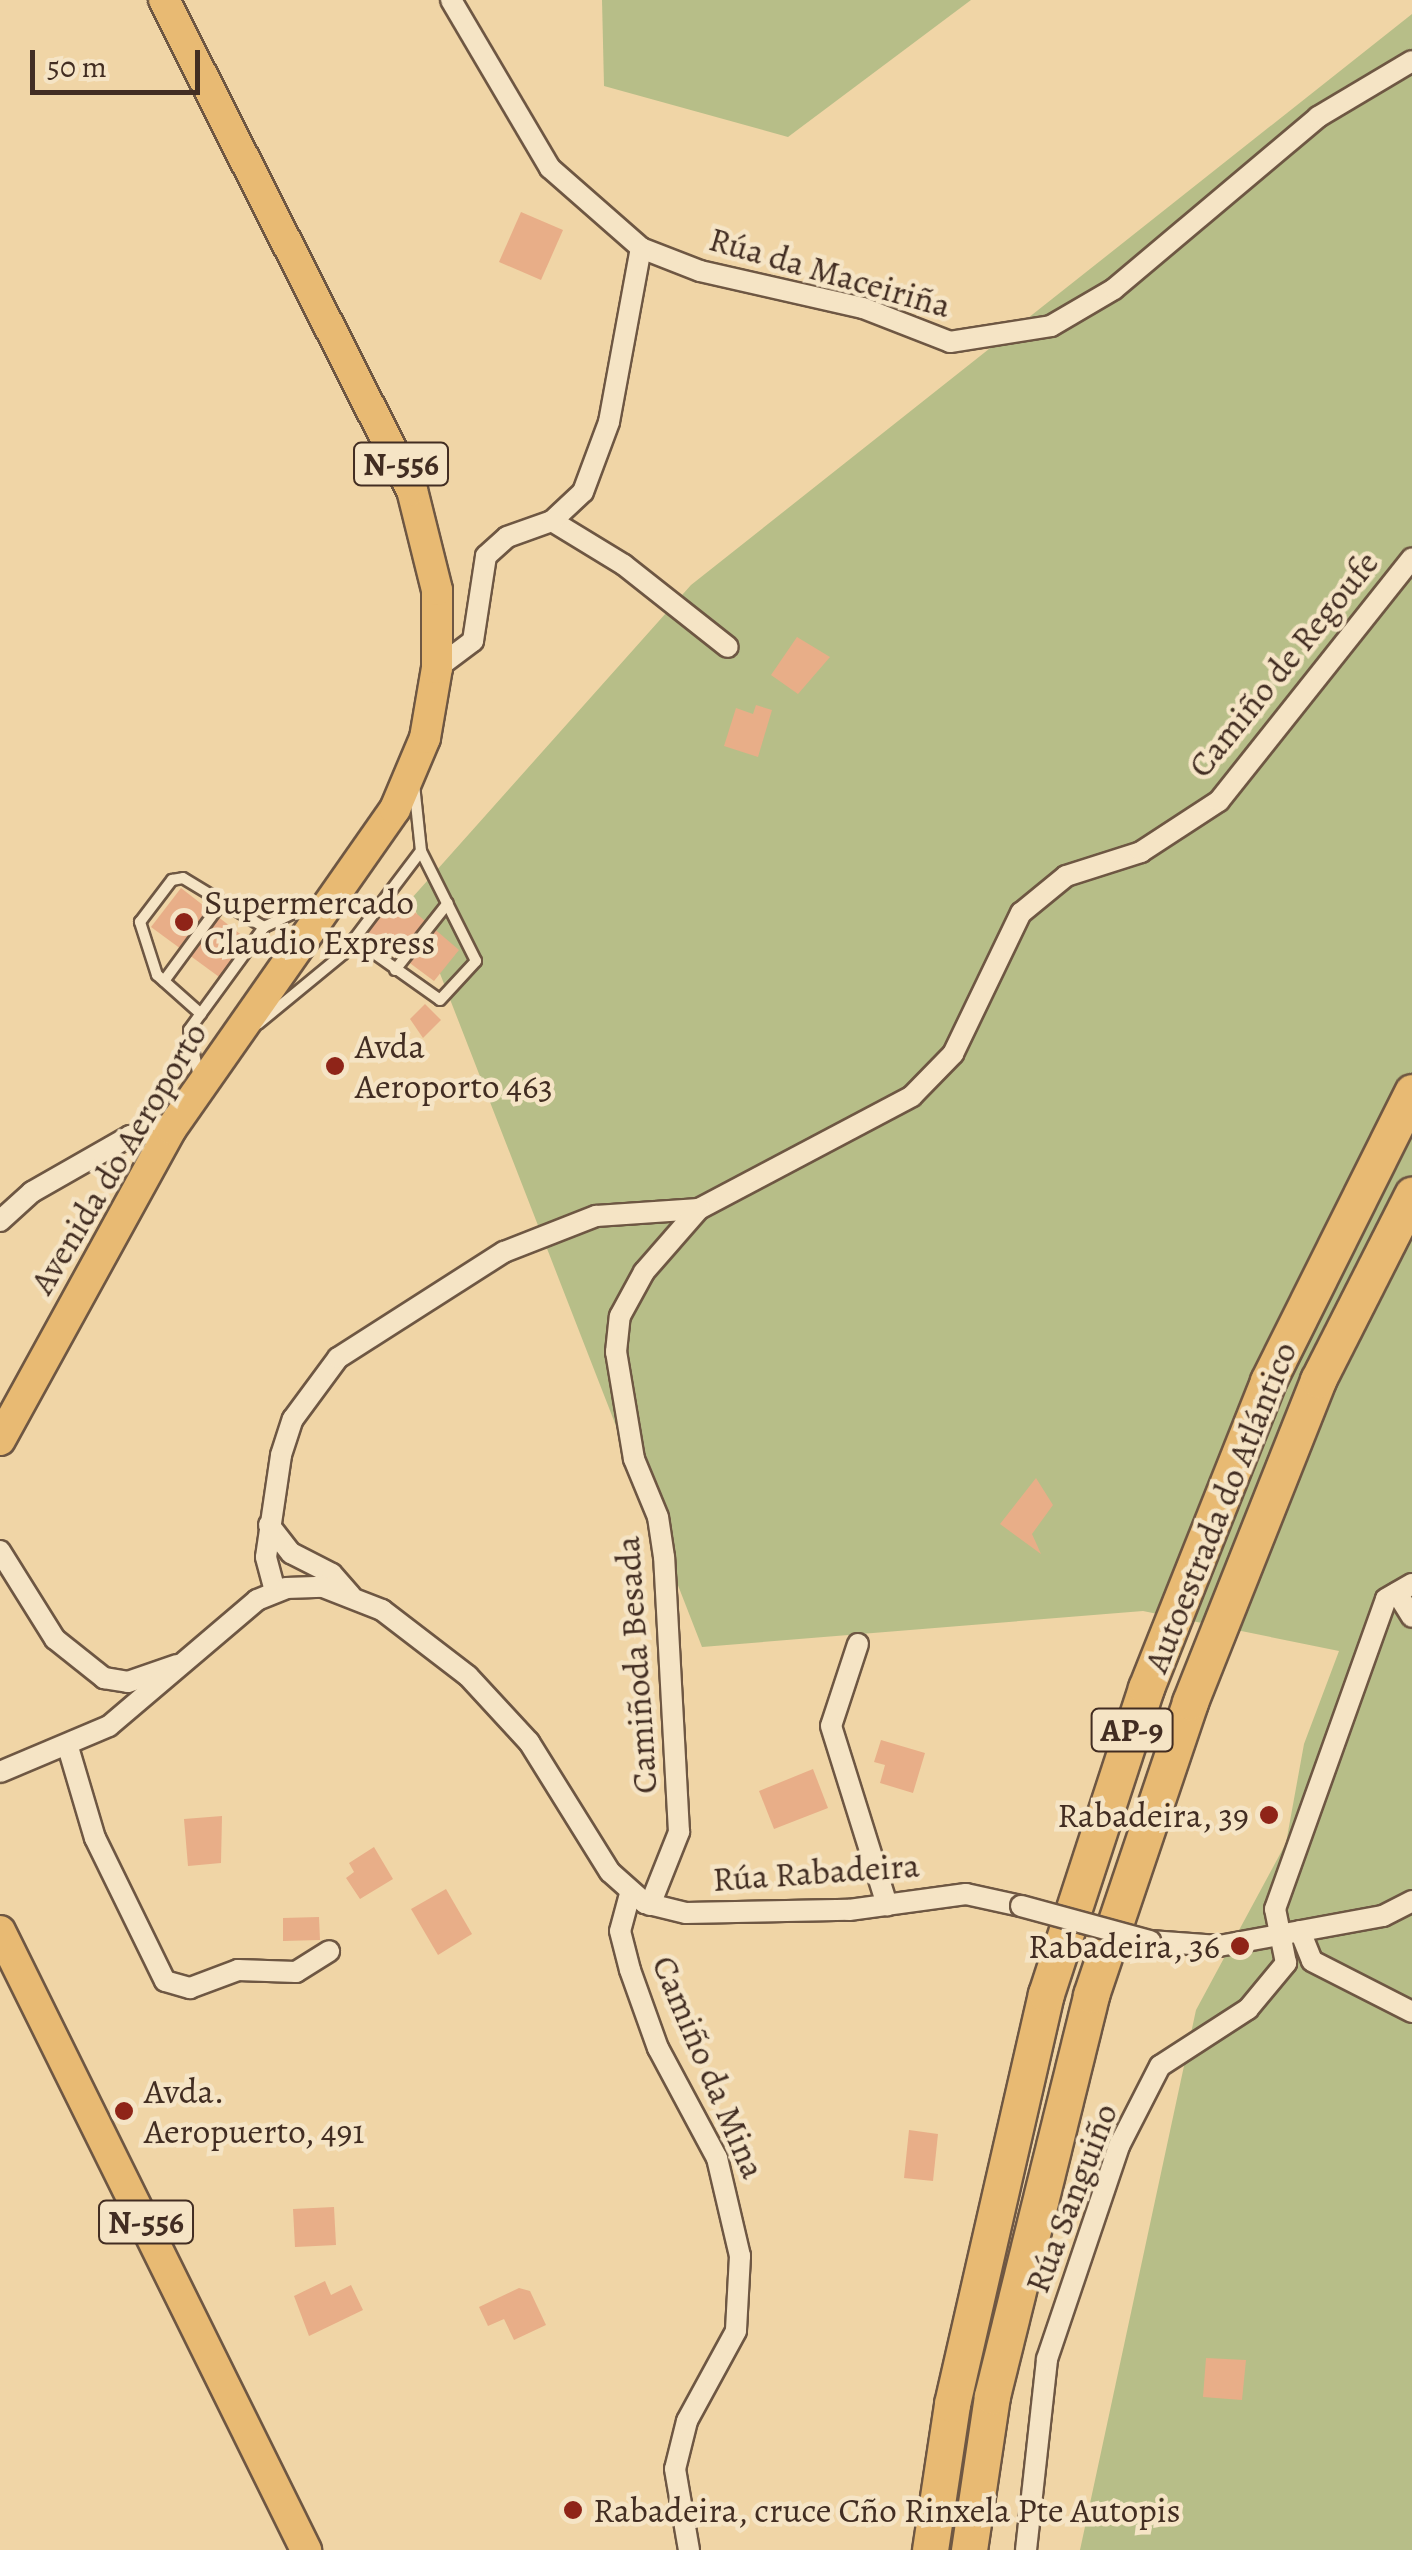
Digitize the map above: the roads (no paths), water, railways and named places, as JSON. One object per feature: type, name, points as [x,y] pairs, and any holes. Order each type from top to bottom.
[{"type":"highway","name":"Autoestrada do Atlántico","points":[[930,2550],[952,2404],[1046,1994],[1146,1688],[1268,1381],[1412,1092]]},
{"type":"highway","name":"Autoestrada do Atlántico","points":[[969,2550],[992,2396],[1090,1995],[1190,1702],[1318,1380],[1412,1195]]},
{"type":"main road","name":"Avenida do Aeroporto","points":[[0,1440],[172,1129],[340,891],[412,775],[437,668],[438,590],[412,490],[164,0]]},
{"type":"main road","name":"N-556","points":[[0,1932],[306,2550]]},
{"type":"street","name":"Rúa da Maceiriña","points":[[451,0],[550,168],[640,248],[700,271],[863,308],[950,342],[1051,326],[1114,289],[1318,117],[1412,61]]},
{"type":"street","points":[[437,668],[473,641],[486,556],[507,537],[552,521],[582,492],[609,422],[640,248]]},
{"type":"street","points":[[552,521],[624,566],[728,647]]},
{"type":"street","name":"Camiño de Regoufe","points":[[274,1591],[270,1525],[293,1419],[338,1358],[370,1331],[504,1252],[596,1216],[699,1208],[912,1096],[953,1054],[1022,914],[1066,876],[1141,852],[1219,801],[1412,558]]},
{"type":"street","points":[[0,1221],[32,1192],[130,1136],[172,1129]]},
{"type":"street","name":"Camiñoda Besada","points":[[650,1905],[679,1832],[664,1557],[626,1424],[616,1352],[620,1316],[644,1272],[699,1208]]},
{"type":"street","name":"Rúa Rabadeira","points":[[270,1525],[291,1553],[332,1574],[352,1597]]},
{"type":"street","points":[[0,1551],[55,1639],[104,1678],[128,1682],[184,1664]]},
{"type":"street","name":"Rúa Rabadeira","points":[[274,1591],[323,1587],[352,1597],[425,1638],[508,1718],[630,1894],[650,1905],[686,1913],[887,1906],[966,1894],[1150,1941],[1219,1946],[1382,1916],[1412,1901]]},
{"type":"street","points":[[1404,1589],[1412,1617]]},
{"type":"street","name":"Rúa Sanguiño","points":[[1026,2550],[1047,2360],[1119,2146],[1160,2066],[1270,1988],[1286,1963],[1275,1909],[1386,1600],[1404,1589]]},
{"type":"street","points":[[0,1772],[68,1747],[109,1726],[274,1591]]},
{"type":"street","points":[[858,1644],[831,1726],[887,1906]]},
{"type":"street","points":[[68,1747],[95,1838],[166,1981],[190,1988],[238,1970],[296,1972],[329,1951]]},
{"type":"street","name":"Camiño da Mina","points":[[630,1894],[620,1931],[630,1970],[658,2048],[717,2158],[740,2256],[736,2332],[687,2421],[674,2470],[689,2550]]},
{"type":"street","points":[[1300,1931],[1312,1961],[1412,2012]]},
{"type":"lane","points":[[354,939],[440,1000],[476,960],[421,851],[412,775]]},
{"type":"lane","points":[[228,1045],[354,939],[421,851]]},
{"type":"lane","points":[[201,1014],[164,982],[140,922],[172,880],[183,878],[264,927]]},
{"type":"lane","points":[[201,1085],[189,1030],[264,927],[340,891]]},
{"type":"lane","points":[[164,982],[222,902]]},
{"type":"lane","points":[[395,970],[448,904]]},
{"type":"place","name":"Supermercado Claudio Express","points":[[184,922]]},
{"type":"place","name":"Avda Aeroporto 463","points":[[335,1066]]},
{"type":"place","name":"Rabadeira, 39","points":[[1269,1815]]},
{"type":"place","name":"Rabadeira, 36","points":[[1240,1946]]},
{"type":"place","name":"Avda. Aeropuerto, 491","points":[[124,2111]]},
{"type":"place","name":"Rabadeira, cruce Cño Rinxela Pte Autopis","points":[[573,2510]]}]
